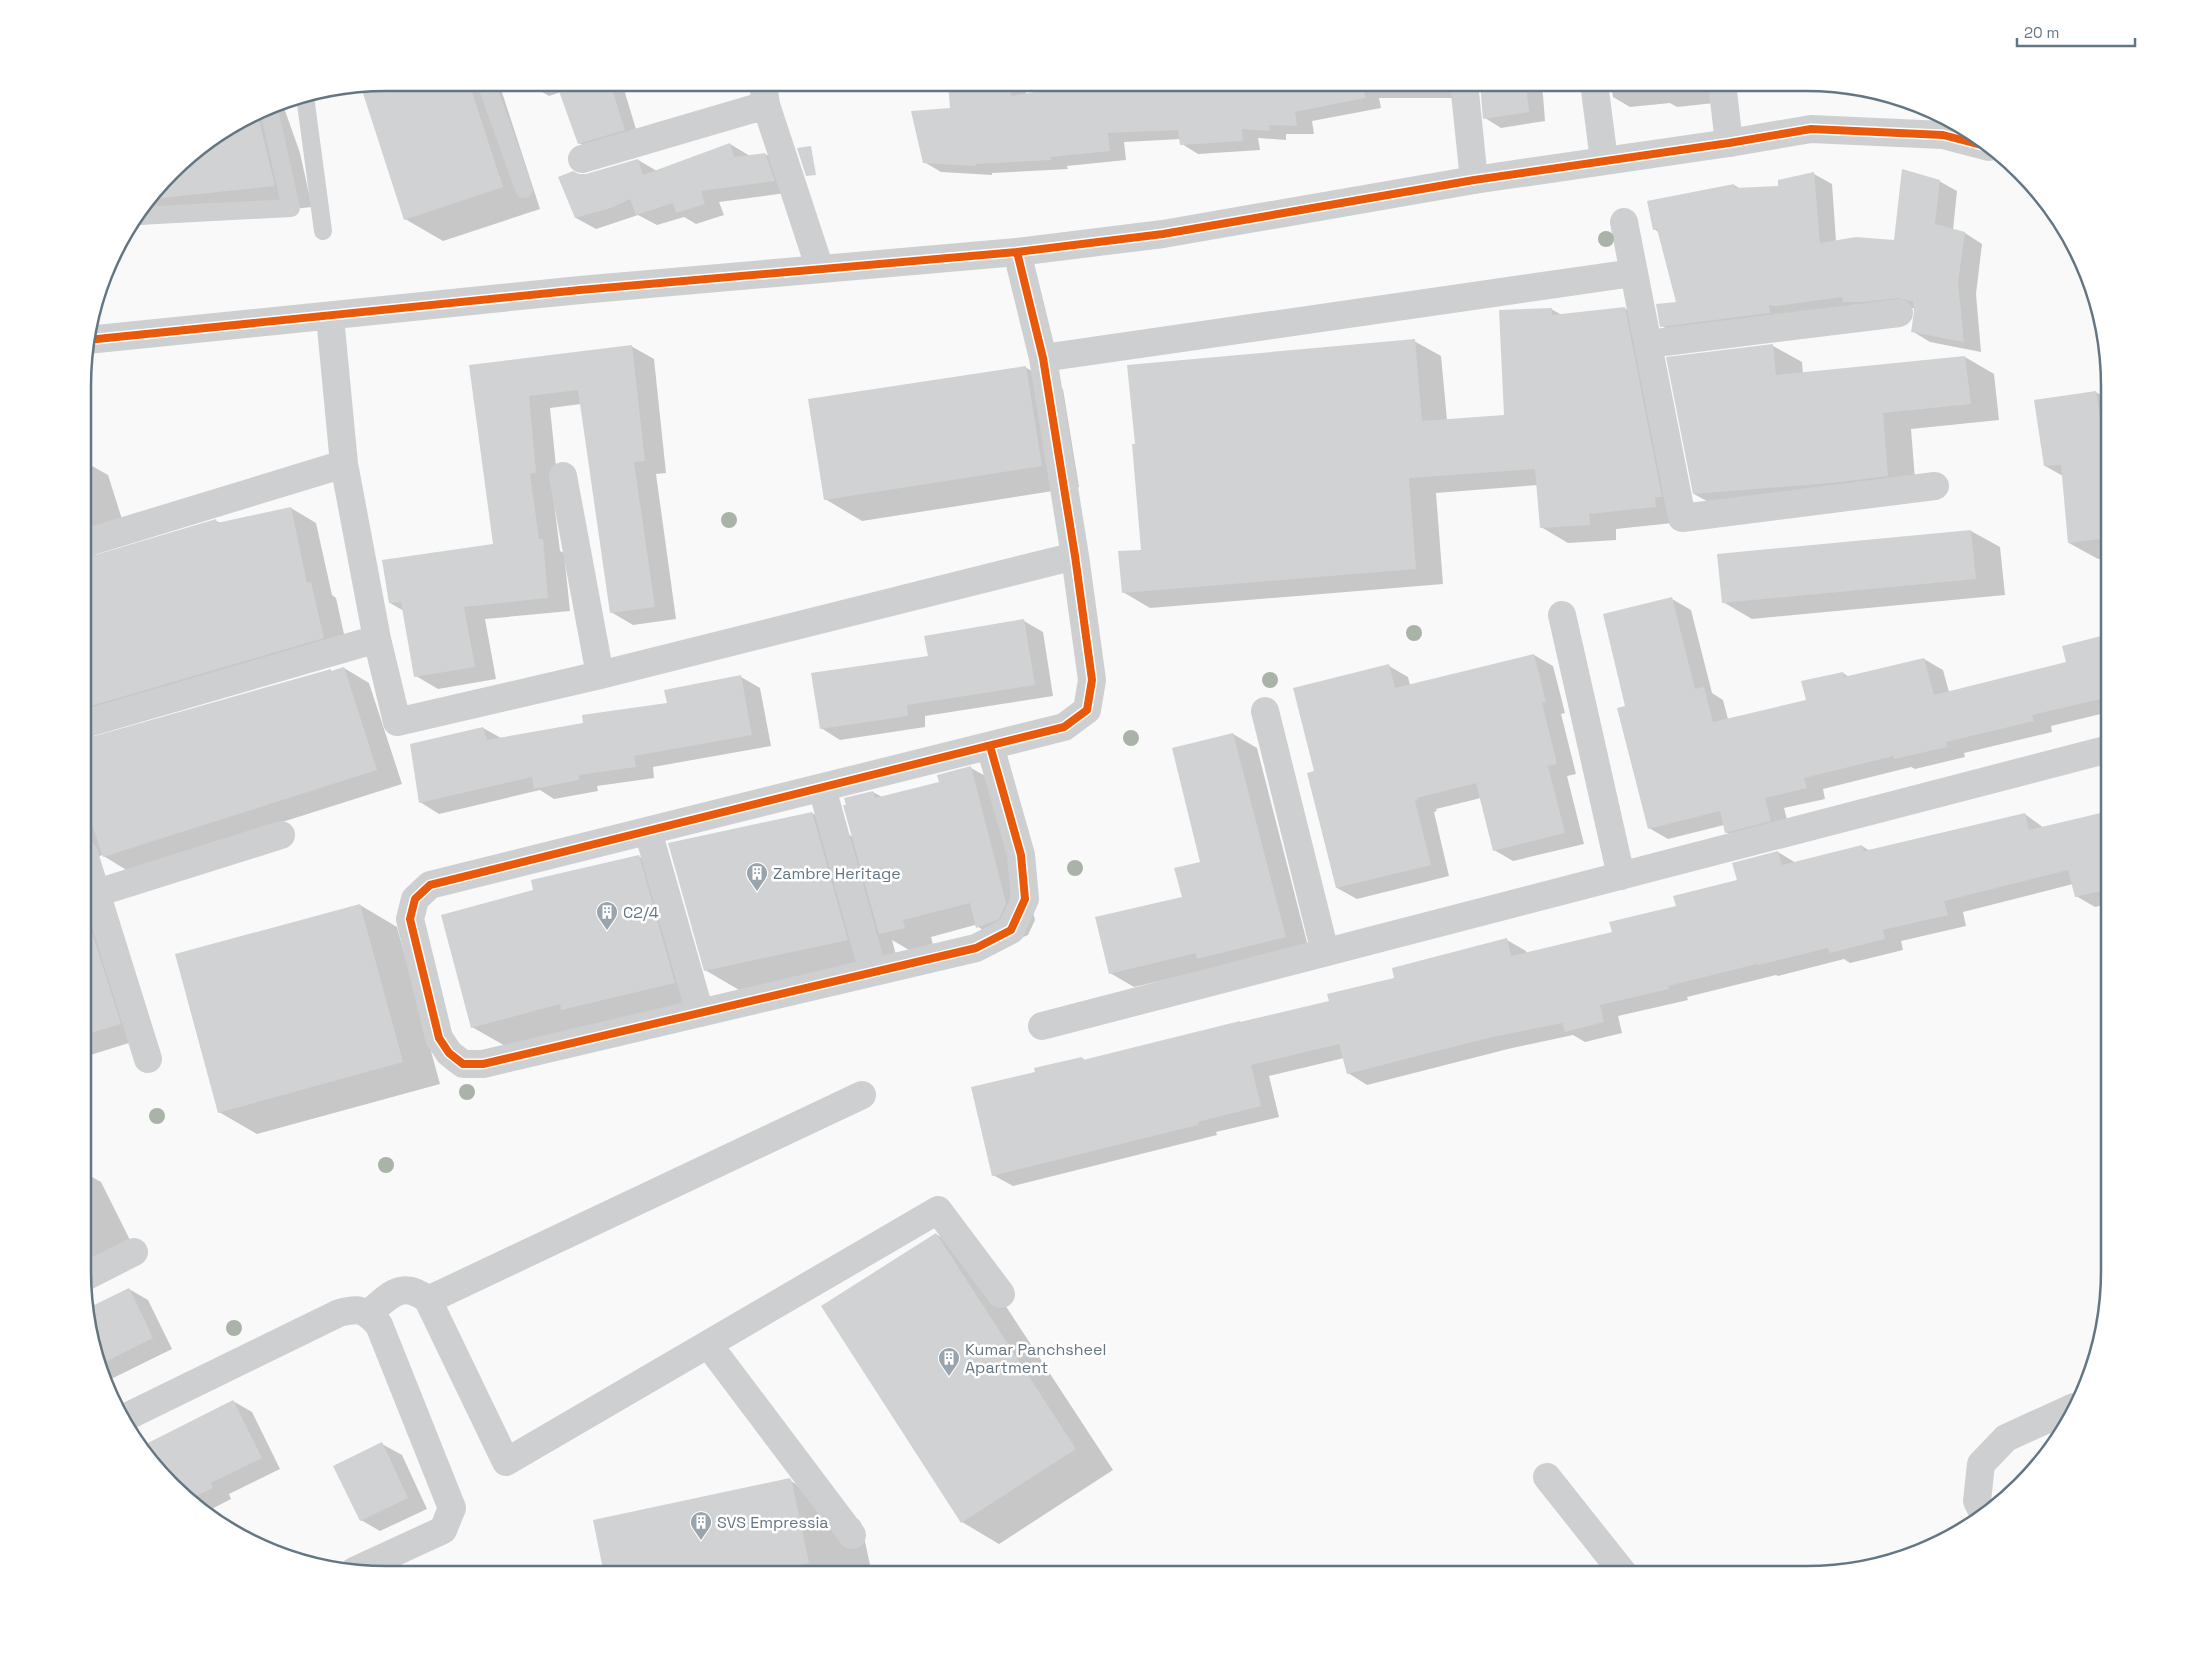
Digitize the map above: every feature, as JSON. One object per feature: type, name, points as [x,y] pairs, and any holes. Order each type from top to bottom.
[{"type":"street","points":[[1465,91],[1474,180]]},
{"type":"street","points":[[1595,91],[1604,160]]},
{"type":"street","points":[[1723,91],[1729,143]]},
{"type":"street","points":[[582,159],[764,94],[820,270]]},
{"type":"street","points":[[95,339],[330,317],[580,290],[1017,252],[1163,234],[1474,180],[1729,143],[1811,129],[1943,136],[1973,143]]},
{"type":"street","points":[[1624,222],[1682,518],[1935,486]]},
{"type":"street","points":[[990,746],[1021,855],[1024,899],[1011,930],[976,948],[483,1064],[463,1064],[449,1053],[439,1038],[410,919],[415,899],[430,885],[1064,727],[1087,710],[1092,680],[1075,556],[1043,358],[1017,252]]},
{"type":"street","points":[[1043,358],[1633,273]]},
{"type":"street","points":[[1648,344],[1899,313]]},
{"type":"street","points":[[330,317],[344,464],[377,638],[397,722],[600,675],[1075,556]]},
{"type":"street","points":[[91,541],[344,464]]},
{"type":"street","points":[[563,476],[600,675]]},
{"type":"street","points":[[1562,615],[1621,876]]},
{"type":"street","points":[[91,722],[377,638]]},
{"type":"street","points":[[1265,711],[1326,952]]},
{"type":"street","points":[[1042,1026],[2101,751]]},
{"type":"street","points":[[822,788],[873,972]]},
{"type":"street","points":[[648,831],[700,1013]]},
{"type":"street","points":[[91,895],[281,835]]},
{"type":"street","points":[[91,898],[148,1059]]},
{"type":"street","points":[[428,1300],[862,1095]]},
{"type":"street","points":[[368,1314],[389,1296],[403,1290],[417,1291],[428,1300],[506,1462],[938,1210],[1001,1294]]},
{"type":"street","points":[[91,1274],[134,1252]]},
{"type":"street","points":[[130,1415],[339,1313],[356,1309],[368,1314],[378,1325],[452,1508],[443,1530],[367,1565]]},
{"type":"street","points":[[708,1344],[852,1535]]},
{"type":"street","points":[[1981,1508],[1978,1501],[1981,1464],[2006,1438],[2065,1411]]},
{"type":"street","points":[[1548,1477],[1618,1566]]},
{"type":"lane","points":[[489,91],[524,189]]},
{"type":"lane","points":[[306,102],[323,231]]},
{"type":"lane","points":[[146,216],[291,208],[270,115]]},
{"type":"building","points":[[472,91],[503,187],[404,220],[363,92]]},
{"type":"building","points":[[559,91],[613,91],[625,130],[578,144]]},
{"type":"building","points":[[949,91],[1010,91],[1011,96],[1040,91],[1365,91],[1365,98],[1295,112],[1297,126],[1269,125],[1270,131],[1242,129],[1243,141],[1180,145],[1178,130],[1108,133],[1110,151],[1051,157],[1051,160],[976,164],[976,166],[923,163],[911,111],[950,108]]},
{"type":"building","points":[[1481,91],[1527,91],[1529,112],[1483,119]]},
{"type":"building","points":[[259,121],[275,186],[159,198],[192,164],[207,152],[222,141]]},
{"type":"building","points":[[730,143],[734,157],[765,153],[775,181],[701,191],[705,204],[676,213],[673,203],[636,215],[630,199],[611,208],[575,218],[558,177],[573,171],[579,174],[586,174],[638,159],[643,175]]},
{"type":"building","points":[[811,146],[816,175],[806,176],[797,148]]},
{"type":"building","points":[[1902,169],[1940,180],[1935,224],[1965,232],[1958,283],[1964,342],[1911,332],[1914,312],[1913,302],[1898,298],[1843,302],[1842,297],[1777,306],[1769,305],[1770,313],[1660,327],[1656,304],[1676,302],[1657,229],[1653,230],[1647,201],[1734,184],[1735,188],[1778,186],[1778,180],[1814,172],[1820,243],[1856,237],[1894,240]]},
{"type":"building","points":[[1625,307],[1662,497],[1655,497],[1656,507],[1589,514],[1590,525],[1540,528],[1535,469],[1409,478],[1416,569],[1122,593],[1118,551],[1141,550],[1132,444],[1135,444],[1127,365],[1415,339],[1422,421],[1504,415],[1499,310],[1552,308],[1552,315]]},
{"type":"building","points":[[1773,344],[1776,375],[1965,356],[1971,404],[1883,413],[1888,476],[1832,483],[1693,494],[1666,357]]},
{"type":"building","points":[[632,345],[645,461],[634,462],[655,607],[610,613],[578,390],[529,396],[536,473],[530,474],[539,539],[543,539],[548,598],[464,607],[475,667],[414,677],[401,602],[389,603],[382,560],[493,544],[469,365]]},
{"type":"building","points":[[1026,366],[1042,466],[824,500],[808,399]]},
{"type":"building","points":[[2096,391],[2101,426],[2101,539],[2068,543],[2061,465],[2044,466],[2034,400]]},
{"type":"building","points":[[291,507],[307,583],[311,582],[324,638],[91,706],[91,556],[216,519],[217,523]]},
{"type":"building","points":[[1971,530],[1976,579],[1722,603],[1717,554]]},
{"type":"building","points":[[1672,597],[1695,689],[1704,687],[1713,722],[1806,700],[1801,681],[1843,672],[1844,677],[1924,658],[1934,695],[2066,662],[2062,646],[2101,636],[2101,699],[2032,715],[2034,721],[1946,742],[1947,747],[1894,759],[1894,756],[1804,778],[1807,788],[1765,798],[1771,821],[1725,833],[1720,811],[1648,829],[1617,708],[1625,706],[1603,614]]},
{"type":"building","points":[[1024,619],[1035,685],[907,705],[908,716],[820,729],[811,673],[928,656],[924,636]]},
{"type":"building","points":[[1534,654],[1546,702],[1542,703],[1557,764],[1548,766],[1565,833],[1493,851],[1476,783],[1417,798],[1418,800],[1415,801],[1431,865],[1336,888],[1307,773],[1314,771],[1293,688],[1389,664],[1395,688]]},
{"type":"building","points":[[344,667],[377,770],[103,857],[91,821],[91,737],[331,669],[331,671]]},
{"type":"building","points":[[741,675],[752,735],[634,756],[636,767],[579,775],[579,780],[534,789],[532,777],[419,803],[410,744],[483,727],[487,740],[583,723],[582,715],[667,703],[664,690]]},
{"type":"building","points":[[1233,733],[1286,937],[1197,959],[1196,953],[1109,974],[1095,917],[1182,897],[1174,868],[1200,862],[1172,748]]},
{"type":"building","points":[[971,766],[1006,903],[999,919],[976,928],[970,903],[903,920],[905,928],[879,934],[843,805],[846,805],[844,798],[873,791],[875,798],[939,782],[937,775]]},
{"type":"building","name":"Zambre Heritage","points":[[812,812],[848,940],[704,971],[668,843]]},
{"type":"building","points":[[2025,813],[2029,830],[2101,813],[2101,891],[2075,897],[2068,870],[1944,901],[1948,915],[1883,930],[1885,939],[1830,953],[1828,948],[1757,964],[1668,986],[1669,989],[1600,1005],[1604,1022],[1565,1032],[1562,1023],[1488,1038],[1347,1074],[1339,1044],[1251,1065],[1261,1106],[1198,1122],[1198,1125],[992,1176],[971,1087],[1035,1072],[1034,1068],[1082,1057],[1083,1060],[1329,1001],[1327,994],[1394,978],[1392,968],[1507,938],[1511,956],[1612,932],[1609,922],[1676,906],[1673,896],[1737,880],[1732,863],[1778,851],[1782,865],[1862,845],[1864,851]]},
{"type":"building","points":[[639,855],[675,983],[561,1010],[560,1004],[471,1028],[441,915],[533,890],[531,880]]},
{"type":"building","points":[[360,904],[403,1062],[218,1113],[175,954]]},
{"type":"building","points":[[91,929],[121,1024],[91,1033]]},
{"type":"building","name":"Kumar Panchsheel Apartment","points":[[936,1233],[1076,1449],[961,1523],[821,1306]]},
{"type":"building","points":[[129,1288],[153,1338],[106,1362],[94,1305]]},
{"type":"building","points":[[233,1400],[262,1458],[211,1483],[213,1488],[196,1496],[164,1465],[147,1443]]},
{"type":"building","points":[[382,1442],[408,1498],[360,1521],[333,1466]]},
{"type":"building","name":"SVS Empressia","points":[[790,1478],[809,1563],[794,1566],[602,1566],[593,1520]]},
{"type":"cycle path","points":[[95,339],[580,290],[1017,252],[1163,234],[1474,180],[1729,143],[1811,129],[1943,135],[1972,143]]},
{"type":"cycle path","points":[[990,746],[1021,855],[1025,899],[1011,930],[976,948],[483,1064],[463,1064],[449,1053],[439,1038],[410,919],[415,899],[430,885],[1064,727],[1087,710],[1092,680],[1075,556],[1043,358],[1017,252]]},
{"type":"place","name":"Zambre Heritage","points":[[757,892]]},
{"type":"place","name":"C2/4","points":[[607,931]]},
{"type":"place","name":"Kumar Panchsheel Apartment","points":[[949,1377]]},
{"type":"place","name":"SVS Empressia","points":[[701,1541]]}]
